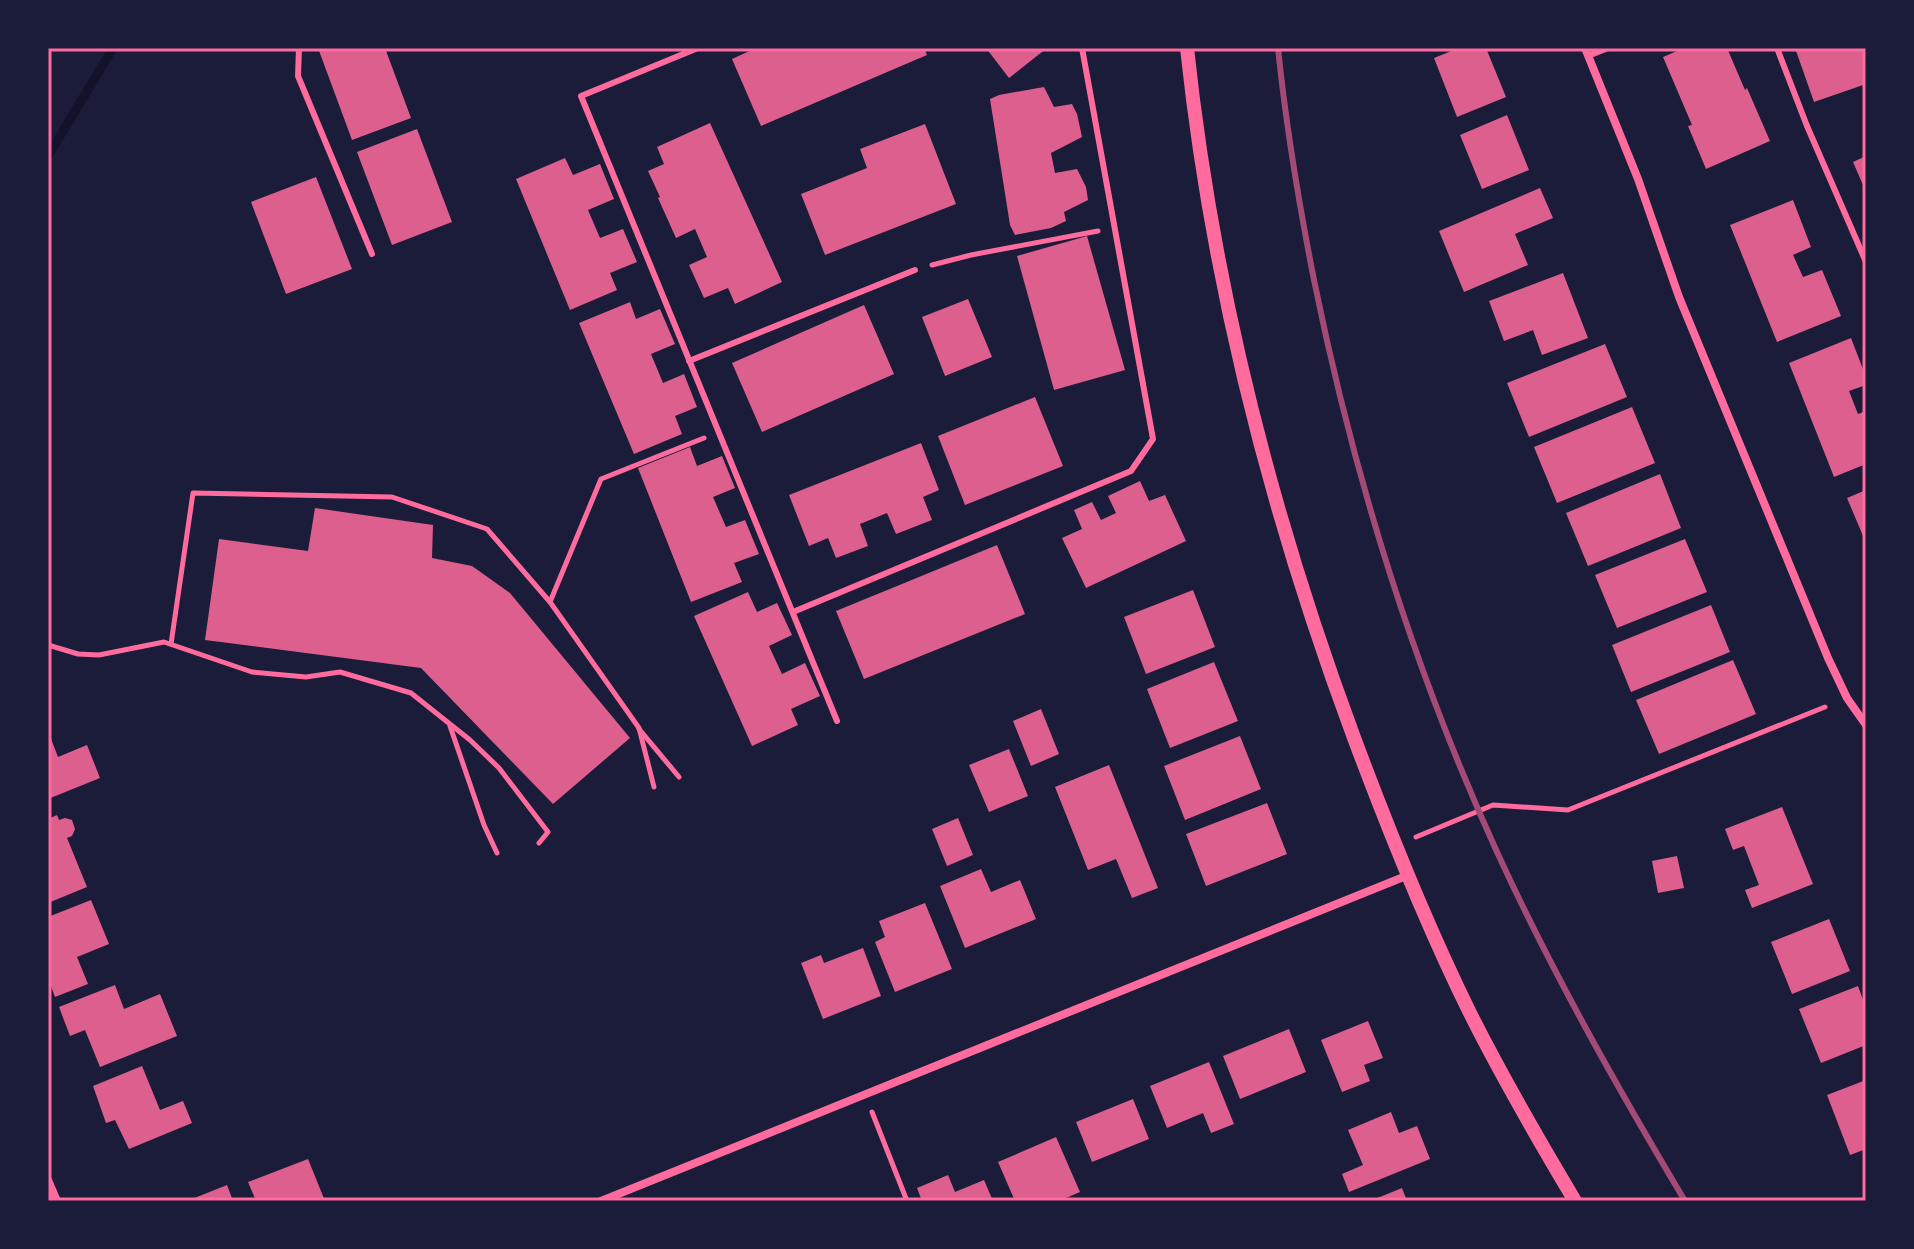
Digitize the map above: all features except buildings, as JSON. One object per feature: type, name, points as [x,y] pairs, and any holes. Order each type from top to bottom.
[{"type":"street","points":[[1187,48],[1215,236],[1244,380],[1292,559],[1333,683],[1406,876],[1471,1014],[1575,1201]]},
{"type":"street","points":[[1587,52],[1638,179],[1679,297],[1816,629],[1837,679],[1866,725]]},
{"type":"street","points":[[601,1201],[1406,876]]},
{"type":"street","points":[[48,1180],[57,1201]]},
{"type":"lane","points":[[299,48],[298,76],[372,254]]},
{"type":"lane","points":[[698,48],[581,96],[837,721]]},
{"type":"lane","points":[[793,612],[1131,471],[1153,439],[1082,48]]},
{"type":"lane","points":[[1587,52],[1608,48]]},
{"type":"lane","points":[[1777,48],[1866,262]]},
{"type":"lane","points":[[689,361],[915,270]]},
{"type":"path","points":[[915,270],[971,255],[1116,228]]},
{"type":"path","points":[[550,602],[601,479],[719,432]]},
{"type":"path","points":[[171,644],[193,493],[392,497],[487,529],[550,602],[639,728],[679,777]]},
{"type":"path","points":[[48,645],[78,654],[99,655],[164,642],[252,672],[306,677],[340,672],[411,693],[499,768],[548,832],[539,843]]},
{"type":"path","points":[[1415,837],[1493,805],[1568,810],[1825,707]]},
{"type":"path","points":[[450,724],[484,825],[497,853]]},
{"type":"path","points":[[639,728],[654,787]]},
{"type":"path","points":[[872,1112],[907,1201]]},
{"type":"waterway","points":[[48,156],[113,48]]},
{"type":"railway","points":[[1278,48],[1298,194],[1330,354],[1368,500],[1413,643],[1467,783],[1518,897],[1586,1029],[1685,1201]]}]
